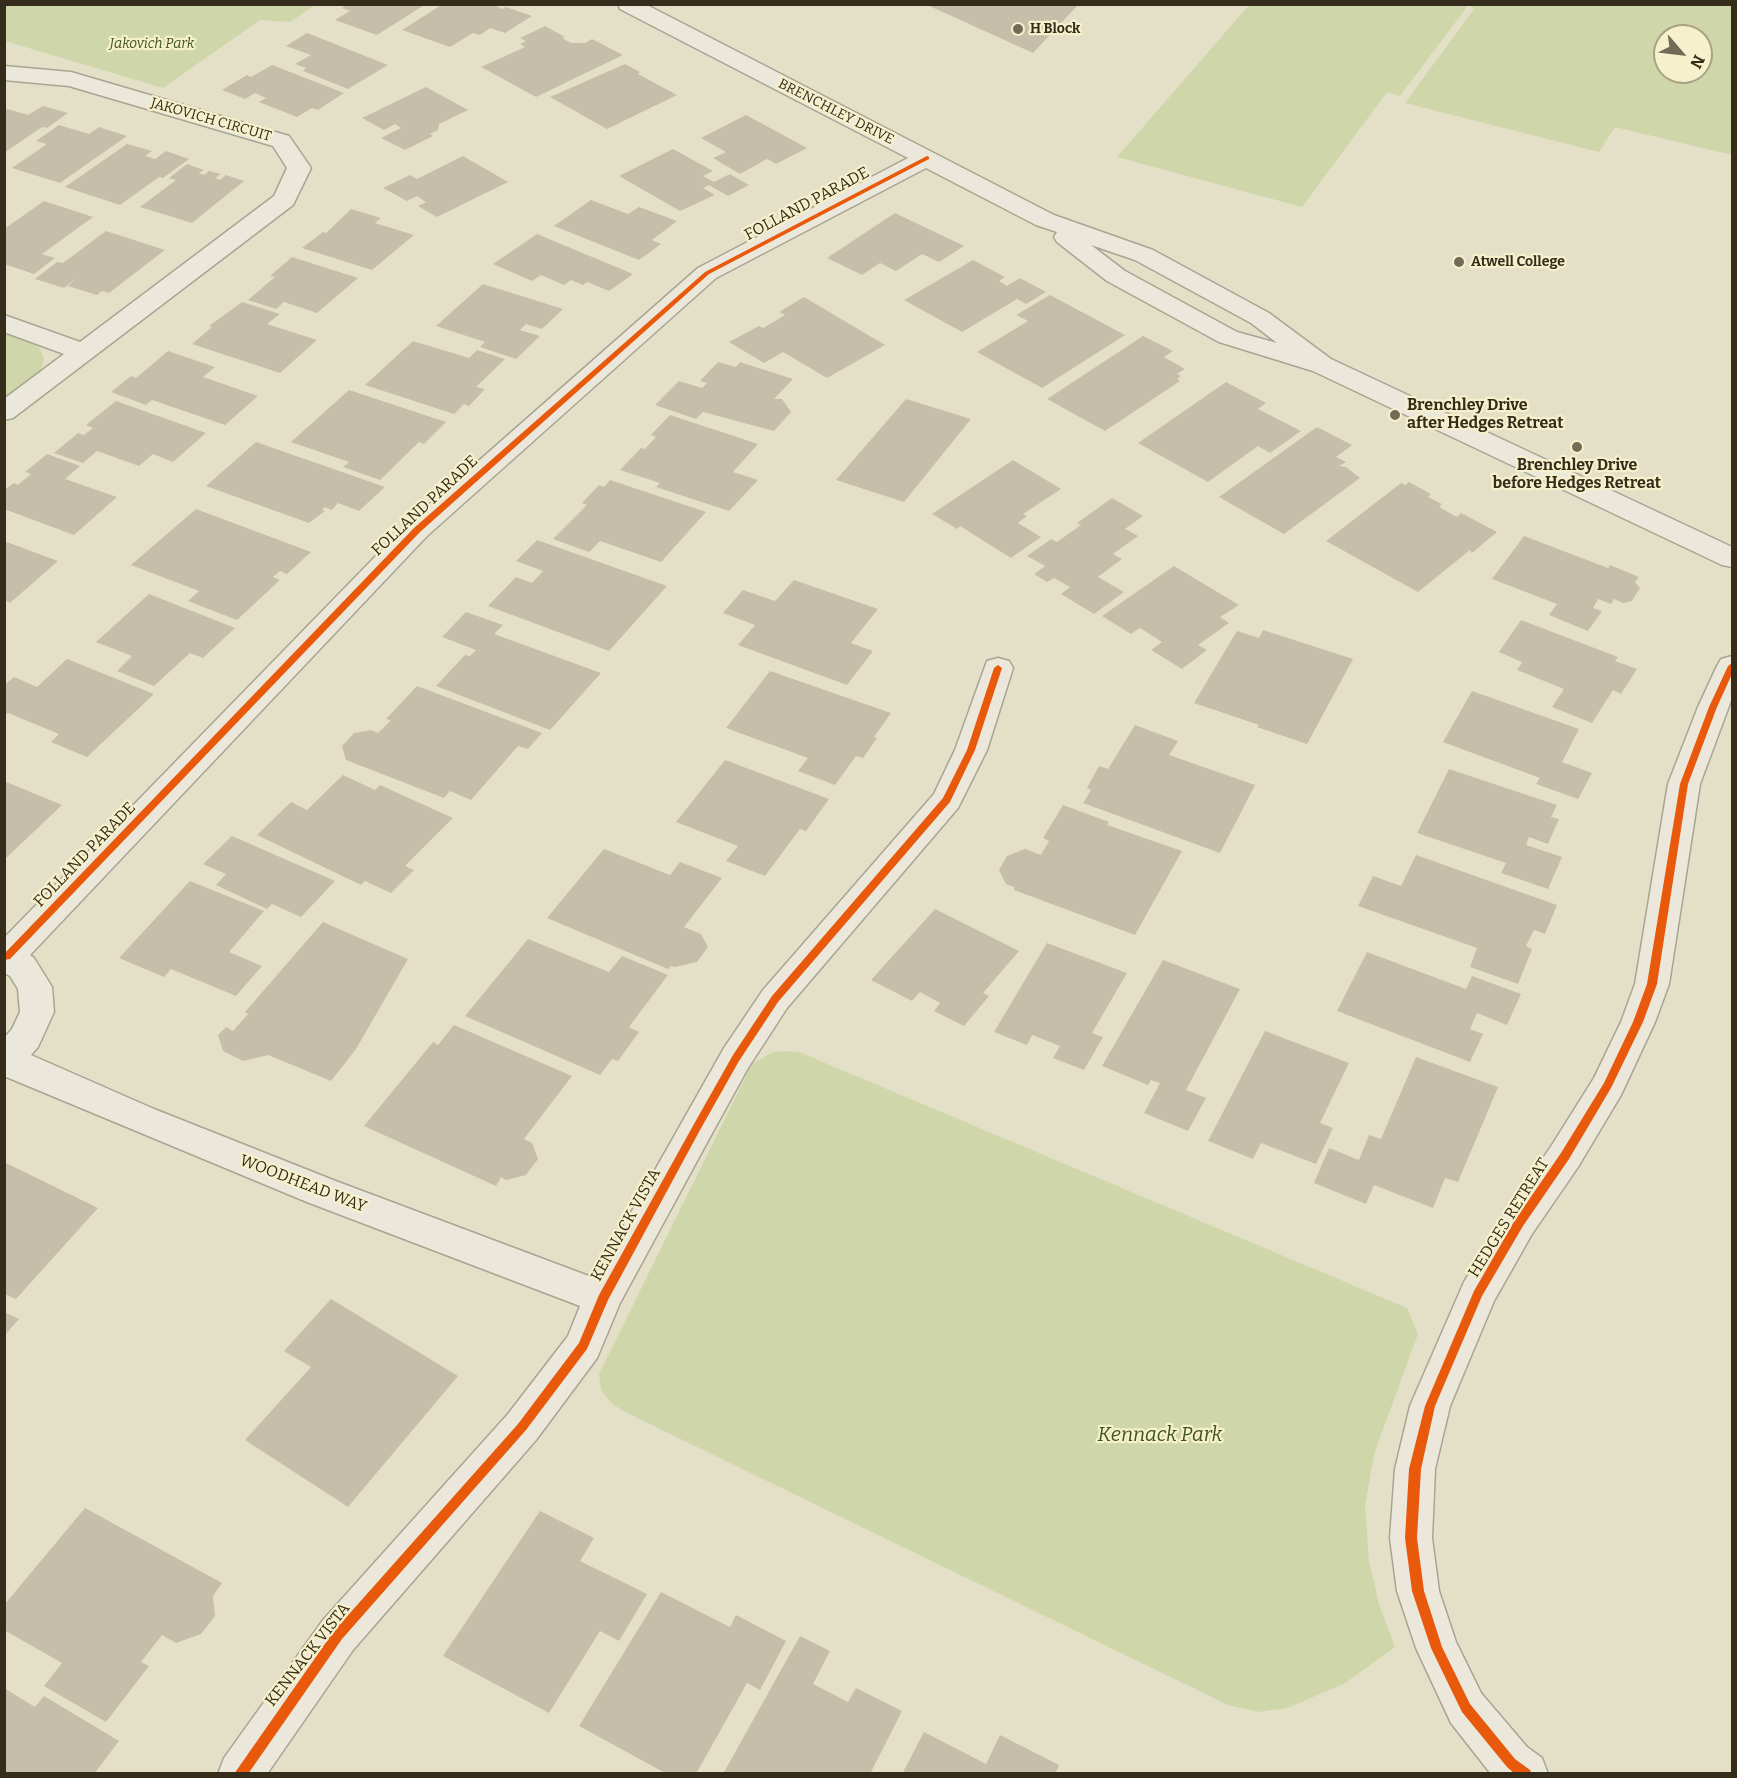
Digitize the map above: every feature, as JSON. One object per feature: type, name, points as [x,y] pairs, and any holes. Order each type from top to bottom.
[{"type":"street","name":"BRENCHLEY DRIVE","points":[[628,4],[1044,220],[1144,255],[1260,318],[1322,365]]},
{"type":"street","name":"JAKOVICH CIRCUIT","points":[[4,73],[71,79],[281,141],[299,168],[284,200],[4,412]]},
{"type":"street","name":"FOLLAND PARADE","points":[[6,957],[417,530],[707,273],[927,158]]},
{"type":"street","name":"BRENCHLEY DRIVE","points":[[1044,220],[1116,276],[1228,337],[1322,365],[1732,558]]},
{"type":"street","points":[[1169,305],[1201,286]]},
{"type":"street","points":[[4,323],[84,352]]},
{"type":"street","name":"HEDGES RETREAT","points":[[1526,1773],[1511,1763],[1466,1708],[1437,1648],[1418,1592],[1411,1538],[1415,1469],[1430,1406],[1478,1294],[1519,1223],[1565,1156],[1608,1085],[1638,1022],[1652,984],[1684,783],[1713,707],[1732,666]]},
{"type":"street","name":"KENNACK VISTA","points":[[240,1773],[339,1635],[522,1427],[583,1346],[603,1298],[736,1058],[775,999],[947,800],[971,750],[998,668]]},
{"type":"street","points":[[6,957],[22,967],[34,987],[37,1012],[26,1037],[6,1061]]},
{"type":"street","name":"WOODHEAD WAY","points":[[6,1061],[141,1119],[288,1178],[603,1298]]},
{"type":"green space","points":[[1457,4],[1467,7],[1400,96],[1387,92],[1302,207],[1117,157],[1249,5]]},
{"type":"green space","name":"Jakovich Park","points":[[4,5],[315,5],[290,22],[260,20],[163,88],[5,41]]},
{"type":"green space","points":[[1474,5],[1732,5],[1732,155],[1615,127],[1599,152],[1405,103],[1474,9],[1472,7]]},
{"type":"green space","points":[[5,333],[32,343],[40,349],[44,358],[41,370],[34,378],[5,400]]},
{"type":"green space","name":"Kennack Park","points":[[773,1052],[799,1052],[1407,1308],[1418,1334],[1374,1454],[1365,1506],[1369,1561],[1379,1604],[1395,1647],[1344,1684],[1287,1708],[1258,1712],[1228,1705],[625,1412],[611,1403],[601,1390],[599,1374],[752,1064]]},
{"type":"building","points":[[348,4],[426,4],[377,35],[335,20],[350,11],[342,8]]},
{"type":"building","points":[[443,4],[490,4],[532,16],[505,33],[490,28],[480,35],[473,33],[450,47],[402,30]]},
{"type":"building","name":"H Block","points":[[925,4],[1079,4],[1033,53]]},
{"type":"building","points":[[545,26],[571,43],[585,43],[592,39],[623,55],[536,97],[481,67],[525,47],[520,44],[526,41],[520,38]]},
{"type":"building","points":[[307,33],[388,65],[348,89],[303,71],[306,68],[295,64],[311,55],[286,46]]},
{"type":"building","points":[[625,64],[640,72],[638,74],[677,95],[607,129],[550,97]]},
{"type":"building","points":[[272,65],[344,93],[318,110],[312,108],[297,117],[259,102],[266,98],[255,93],[245,99],[222,90],[247,75],[251,77]]},
{"type":"building","points":[[426,87],[468,110],[439,124],[438,130],[430,134],[433,136],[405,150],[381,138],[401,128],[395,124],[384,130],[362,118]]},
{"type":"building","points":[[43,106],[68,113],[47,128],[42,127],[4,153],[4,108],[28,115]]},
{"type":"building","points":[[746,115],[807,148],[776,164],[767,159],[740,174],[713,158],[726,152],[701,138]]},
{"type":"building","points":[[59,125],[89,134],[99,127],[127,136],[60,183],[12,168],[47,144],[36,141]]},
{"type":"building","points":[[127,144],[152,151],[145,156],[155,159],[166,151],[189,159],[120,205],[65,187]]},
{"type":"building","points":[[673,149],[713,171],[703,176],[714,182],[730,174],[749,185],[728,196],[709,185],[703,188],[715,195],[680,211],[619,176]]},
{"type":"building","points":[[463,156],[508,182],[437,217],[418,206],[426,202],[417,196],[407,201],[383,188],[410,175],[417,179]]},
{"type":"building","points":[[187,164],[204,170],[199,173],[204,175],[209,171],[221,174],[215,178],[220,180],[226,175],[244,181],[192,223],[140,207],[176,180],[169,178]]},
{"type":"building","points":[[591,200],[628,214],[639,207],[677,221],[652,240],[661,244],[639,260],[554,226]]},
{"type":"building","points":[[44,201],[93,217],[42,254],[55,258],[34,274],[4,264],[4,229]]},
{"type":"building","points":[[351,209],[381,218],[375,223],[414,235],[372,270],[302,248],[323,232],[326,233]]},
{"type":"building","points":[[895,213],[964,246],[939,262],[922,254],[896,271],[880,263],[862,275],[827,258]]},
{"type":"building","points":[[106,231],[165,250],[109,293],[102,291],[97,295],[68,286],[78,277],[64,288],[35,279],[57,262],[63,263]]},
{"type":"building","points":[[537,234],[633,274],[609,291],[587,282],[583,285],[571,280],[564,285],[541,275],[532,281],[493,264]]},
{"type":"building","points":[[292,257],[358,278],[317,313],[284,302],[276,309],[248,300],[275,277],[270,276]]},
{"type":"building","points":[[973,260],[1005,277],[999,281],[1007,286],[1020,278],[1046,292],[1026,304],[1017,299],[962,332],[904,300]]},
{"type":"building","points":[[483,284],[563,309],[542,329],[526,324],[520,330],[540,336],[516,359],[480,347],[485,342],[436,326]]},
{"type":"building","points":[[1050,295],[1125,335],[1042,388],[977,352],[1028,321],[1016,315]]},
{"type":"building","points":[[804,297],[885,345],[827,378],[783,352],[764,363],[729,342],[759,326],[763,328],[785,315],[779,312]]},
{"type":"building","points":[[242,302],[280,314],[267,324],[317,340],[280,373],[192,344],[212,327],[209,326]]},
{"type":"building","points":[[1143,336],[1173,351],[1164,357],[1185,369],[1177,374],[1181,376],[1177,379],[1180,381],[1105,431],[1047,399]]},
{"type":"building","points":[[413,341],[469,358],[477,350],[505,359],[476,387],[485,389],[469,406],[464,404],[454,414],[365,385]]},
{"type":"building","points":[[168,351],[215,367],[203,377],[258,396],[225,425],[152,400],[146,405],[111,392],[131,376],[136,378]]},
{"type":"building","points":[[718,362],[736,367],[740,362],[793,379],[774,399],[782,399],[791,412],[774,431],[703,412],[696,419],[655,405],[679,381],[702,388],[707,383],[700,381]]},
{"type":"building","points":[[1226,382],[1266,403],[1258,409],[1301,431],[1270,453],[1258,446],[1208,482],[1138,443]]},
{"type":"building","points":[[349,390],[446,422],[424,444],[419,442],[380,480],[343,467],[349,462],[291,442]]},
{"type":"building","points":[[906,399],[971,419],[904,502],[836,480]]},
{"type":"building","points":[[116,401],[206,433],[173,462],[153,454],[139,466],[97,451],[83,463],[54,453],[78,433],[84,435],[93,428],[86,425]]},
{"type":"building","points":[[670,415],[758,444],[733,472],[758,480],[729,511],[656,487],[660,483],[620,470],[641,448],[645,449],[656,437],[651,435]]},
{"type":"building","points":[[1317,427],[1352,445],[1336,457],[1346,462],[1339,466],[1346,467],[1360,478],[1284,534],[1219,497]]},
{"type":"building","points":[[256,442],[385,487],[359,511],[338,503],[332,510],[325,507],[322,510],[325,511],[309,523],[206,486]]},
{"type":"building","points":[[47,454],[80,466],[65,479],[117,497],[74,535],[4,509],[4,490],[14,483],[18,485],[31,474],[25,472]]},
{"type":"building","points":[[1013,460],[1061,489],[1023,514],[1027,516],[1018,523],[1041,537],[1011,558],[960,526],[957,529],[932,514]]},
{"type":"building","points":[[610,480],[706,512],[661,562],[600,541],[589,552],[553,539],[587,505],[582,503],[599,485],[604,487]]},
{"type":"building","points":[[1409,482],[1431,494],[1428,497],[1442,504],[1439,507],[1457,517],[1461,513],[1497,532],[1472,553],[1470,550],[1418,592],[1326,541],[1401,483],[1405,485]]},
{"type":"building","points":[[1112,498],[1143,516],[1125,529],[1138,536],[1113,554],[1122,559],[1098,577],[1124,592],[1094,614],[1061,594],[1070,587],[1054,578],[1047,582],[1034,574],[1045,566],[1027,556],[1051,539],[1057,542],[1081,525],[1077,523]]},
{"type":"building","points":[[196,509],[311,552],[287,574],[280,571],[273,577],[280,580],[237,620],[188,601],[199,591],[131,565]]},
{"type":"building","points":[[1524,536],[1608,568],[1610,565],[1639,577],[1635,582],[1640,588],[1632,601],[1623,603],[1614,599],[1611,604],[1598,599],[1593,608],[1602,611],[1588,631],[1549,615],[1557,604],[1492,579]]},
{"type":"building","points":[[537,540],[667,586],[609,651],[488,606],[516,577],[532,583],[543,571],[516,561]]},
{"type":"building","points":[[4,541],[58,561],[10,603],[4,600]]},
{"type":"building","points":[[1174,566],[1239,605],[1220,617],[1229,623],[1198,645],[1207,650],[1182,669],[1151,650],[1162,642],[1140,628],[1131,634],[1102,616]]},
{"type":"building","points":[[794,580],[878,609],[851,643],[873,651],[847,685],[738,645],[755,625],[723,613],[743,590],[775,601]]},
{"type":"building","points":[[149,594],[235,628],[203,658],[190,653],[154,686],[117,671],[132,656],[96,642]]},
{"type":"building","points":[[466,612],[503,625],[494,634],[601,673],[550,730],[436,686],[465,655],[470,656],[476,650],[442,637]]},
{"type":"building","points":[[1521,620],[1618,657],[1615,661],[1637,669],[1621,694],[1613,690],[1592,723],[1552,707],[1564,689],[1517,670],[1522,662],[1499,652]]},
{"type":"building","points":[[1263,630],[1353,659],[1307,744],[1194,703],[1237,631],[1259,638]]},
{"type":"building","points":[[67,659],[154,694],[87,757],[51,742],[59,734],[8,713],[4,716],[4,685],[14,677],[37,687]]},
{"type":"building","points":[[770,671],[891,713],[863,758],[856,756],[835,785],[798,771],[808,758],[726,728]]},
{"type":"building","points":[[417,686],[542,733],[528,749],[518,746],[471,800],[450,791],[444,798],[346,760],[342,746],[354,733],[371,730],[378,733],[391,720],[386,719]]},
{"type":"building","points":[[1472,691],[1579,729],[1562,762],[1592,773],[1578,799],[1536,784],[1540,778],[1443,742]]},
{"type":"building","points":[[1135,725],[1178,741],[1169,755],[1255,785],[1220,853],[1083,803],[1091,790],[1087,788],[1099,766],[1108,769]]},
{"type":"building","points":[[725,760],[829,799],[806,831],[800,829],[765,876],[726,861],[738,846],[676,822]]},
{"type":"building","points":[[1449,769],[1557,805],[1551,817],[1559,819],[1548,844],[1529,837],[1526,845],[1562,857],[1548,889],[1501,873],[1506,863],[1417,833]]},
{"type":"building","points":[[343,775],[375,790],[380,785],[453,818],[405,866],[414,870],[391,893],[365,881],[361,885],[257,835],[291,802],[307,810]]},
{"type":"building","points":[[4,781],[62,805],[4,860]]},
{"type":"building","points":[[1063,805],[1109,822],[1107,825],[1182,851],[1135,935],[1014,890],[1014,887],[1006,884],[999,870],[1007,856],[1025,849],[1041,855],[1049,841],[1043,838]]},
{"type":"building","points":[[232,836],[335,881],[301,917],[272,904],[267,909],[216,885],[226,874],[203,864]]},
{"type":"building","points":[[604,849],[670,875],[680,862],[722,878],[684,927],[701,934],[708,947],[697,962],[671,966],[668,969],[547,918]]},
{"type":"building","points":[[1416,855],[1557,905],[1545,934],[1534,930],[1526,946],[1532,949],[1518,984],[1470,967],[1477,948],[1358,906],[1373,876],[1401,886]]},
{"type":"building","points":[[190,881],[264,911],[229,952],[262,966],[236,996],[171,969],[164,977],[119,958]]},
{"type":"building","points":[[935,909],[1019,951],[983,993],[989,996],[964,1026],[934,1011],[940,1003],[920,992],[912,1001],[871,980]]},
{"type":"building","points":[[323,922],[408,959],[356,1049],[331,1081],[268,1055],[243,1061],[223,1051],[218,1035],[226,1027],[233,1031],[248,1014],[245,1012]]},
{"type":"building","points":[[528,939],[609,972],[622,956],[668,975],[629,1027],[639,1032],[618,1061],[612,1059],[600,1075],[465,1016]]},
{"type":"building","points":[[1047,943],[1127,973],[1092,1033],[1103,1037],[1084,1070],[1053,1058],[1060,1046],[1032,1035],[1027,1045],[994,1032]]},
{"type":"building","points":[[1367,952],[1466,989],[1472,976],[1521,994],[1507,1025],[1477,1013],[1470,1029],[1483,1034],[1470,1062],[1337,1011]]},
{"type":"building","points":[[1163,960],[1240,989],[1186,1090],[1206,1098],[1188,1131],[1144,1113],[1160,1083],[1151,1080],[1148,1085],[1102,1066]]},
{"type":"building","points":[[454,1025],[572,1076],[524,1139],[532,1143],[538,1159],[526,1175],[506,1180],[501,1177],[496,1186],[364,1126],[433,1042],[438,1045]]},
{"type":"building","points":[[1265,1031],[1349,1063],[1320,1123],[1333,1128],[1316,1164],[1261,1143],[1253,1159],[1208,1141]]},
{"type":"building","points":[[1416,1057],[1498,1087],[1458,1182],[1445,1178],[1433,1208],[1374,1185],[1366,1204],[1314,1183],[1329,1148],[1359,1160],[1369,1135],[1381,1139]]},
{"type":"building","points":[[4,1162],[98,1208],[16,1299],[4,1294]]},
{"type":"building","points":[[331,1299],[458,1376],[348,1507],[245,1440],[311,1367],[284,1351]]},
{"type":"building","points":[[4,1312],[19,1319],[4,1336]]},
{"type":"building","points":[[85,1508],[222,1583],[213,1596],[215,1616],[201,1634],[176,1643],[162,1635],[141,1662],[149,1666],[106,1722],[44,1686],[62,1663],[4,1630],[4,1605]]},
{"type":"building","points":[[540,1511],[594,1538],[580,1561],[647,1594],[619,1641],[600,1631],[549,1713],[443,1656]]},
{"type":"building","points":[[661,1592],[730,1627],[736,1615],[786,1641],[760,1690],[747,1683],[696,1774],[667,1774],[579,1726]]},
{"type":"building","points":[[800,1636],[830,1651],[813,1684],[848,1702],[856,1688],[902,1711],[870,1774],[723,1774]]},
{"type":"building","points":[[4,1688],[35,1707],[44,1696],[119,1741],[94,1774],[4,1774]]},
{"type":"building","points":[[924,1732],[986,1764],[1000,1735],[1059,1765],[1055,1774],[902,1774]]},
{"type":"cycle path","points":[[7,957],[417,530],[707,273],[927,158]]},
{"type":"cycle path","points":[[1526,1774],[1511,1763],[1466,1708],[1437,1648],[1418,1591],[1411,1538],[1415,1469],[1430,1406],[1478,1294],[1519,1223],[1565,1156],[1608,1085],[1638,1022],[1652,984],[1684,784],[1713,707],[1732,666]]},
{"type":"cycle path","points":[[240,1774],[338,1635],[522,1427],[583,1346],[603,1298],[697,1127],[736,1058],[775,999],[947,800],[971,750],[998,668]]},
{"type":"place","name":"H Block","points":[[1018,29]]},
{"type":"place","name":"Atwell College","points":[[1459,262]]},
{"type":"place","name":"Brenchley Drive after Hedges Retreat","points":[[1395,415]]},
{"type":"place","name":"Brenchley Drive before Hedges Retreat","points":[[1577,447]]}]
